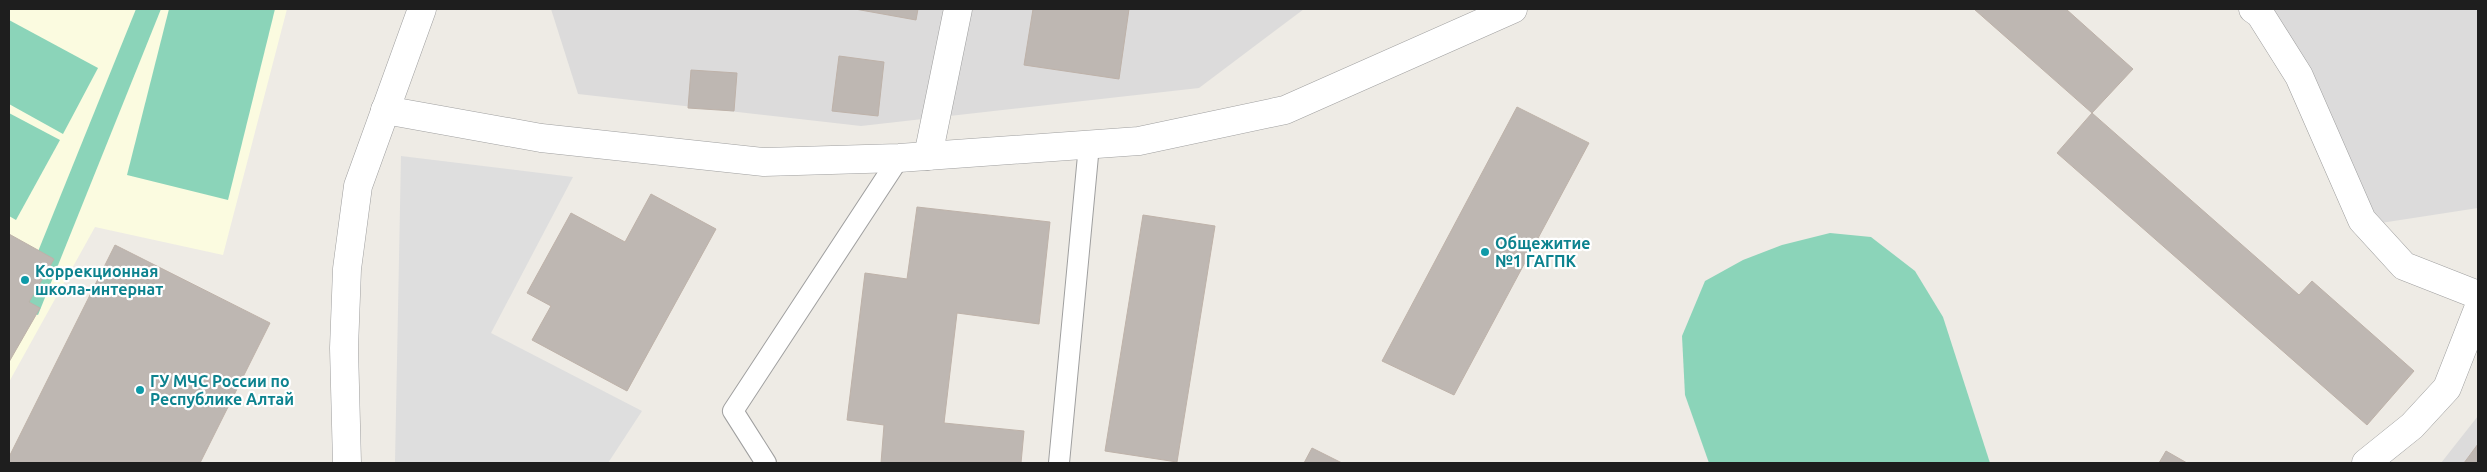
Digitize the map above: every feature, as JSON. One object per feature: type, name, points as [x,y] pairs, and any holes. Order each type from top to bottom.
[{"type":"street","points":[[347,463],[344,348],[347,268],[358,186],[422,9]]},
{"type":"street","points":[[928,156],[958,9]]},
{"type":"street","points":[[386,110],[541,138],[764,162],[899,158],[1139,141],[1285,110],[1513,9]]},
{"type":"street","points":[[2253,9],[2260,14],[2299,76],[2362,220],[2404,266],[2478,295]]},
{"type":"street","points":[[2366,463],[2412,426],[2447,388],[2478,309]]},
{"type":"lane","points":[[1059,463],[1089,144]]},
{"type":"lane","points":[[766,463],[732,411],[899,158]]},
{"type":"shaded area","points":[[9,9],[287,9],[223,255],[95,227],[9,382]]},
{"type":"shaded area","points":[[551,9],[1304,9],[1199,88],[861,126],[578,94]]},
{"type":"shaded area","points":[[2261,9],[2478,9],[2478,208],[2355,227]]},
{"type":"shaded area","points":[[401,156],[573,177],[491,333],[642,411],[608,463],[395,463]]},
{"type":"shaded area","points":[[2478,416],[2478,463],[2441,463]]},
{"type":"green space","points":[[136,9],[161,9],[38,315],[16,306]]},
{"type":"green space","points":[[169,9],[275,9],[228,200],[127,175]]},
{"type":"green space","points":[[9,20],[98,68],[63,134],[9,104]]},
{"type":"green space","points":[[9,113],[60,140],[16,220],[9,216]]},
{"type":"green space","points":[[1830,233],[1871,237],[1915,271],[1943,317],[1990,463],[1709,463],[1685,395],[1682,336],[1705,281],[1743,260],[1782,245]]},
{"type":"building","points":[[855,9],[918,9],[916,20]]},
{"type":"building","points":[[1033,9],[1129,9],[1119,79],[1024,65]]},
{"type":"building","points":[[1974,9],[2066,9],[2133,69],[2092,113]]},
{"type":"building","points":[[839,56],[884,62],[878,116],[832,111]]},
{"type":"building","points":[[691,70],[737,73],[734,111],[688,108]]},
{"type":"building","name":"Общежитие №1 ГАГПК","points":[[1517,107],[1589,143],[1454,395],[1382,361]]},
{"type":"building","points":[[2092,113],[2299,295],[2312,281],[2414,371],[2367,425],[2057,153]]},
{"type":"building","points":[[651,194],[716,229],[627,391],[532,340],[551,306],[527,293],[571,213],[625,242]]},
{"type":"building","points":[[917,207],[1050,222],[1039,324],[957,313],[944,423],[1024,431],[1021,463],[881,463],[884,425],[847,420],[865,273],[907,279]]},
{"type":"building","points":[[1143,215],[1215,226],[1177,462],[1105,451]]},
{"type":"building","name":"Коррекционная школа-интернат","points":[[9,234],[54,259],[29,302],[40,308],[9,362]]},
{"type":"building","name":"ГУ МЧС России по Республике Алтай","points":[[115,245],[270,323],[200,463],[9,463],[9,457]]},
{"type":"building","points":[[2478,444],[2478,463],[2464,463]]},
{"type":"building","points":[[1312,448],[1342,463],[1304,463]]},
{"type":"building","points":[[2166,451],[2187,463],[2159,463]]},
{"type":"place","name":"Общежитие №1 ГАГПК","points":[[1485,252]]},
{"type":"place","name":"Коррекционная школа-интернат","points":[[25,280]]},
{"type":"place","name":"ГУ МЧС России по Республике Алтай","points":[[140,390]]}]
